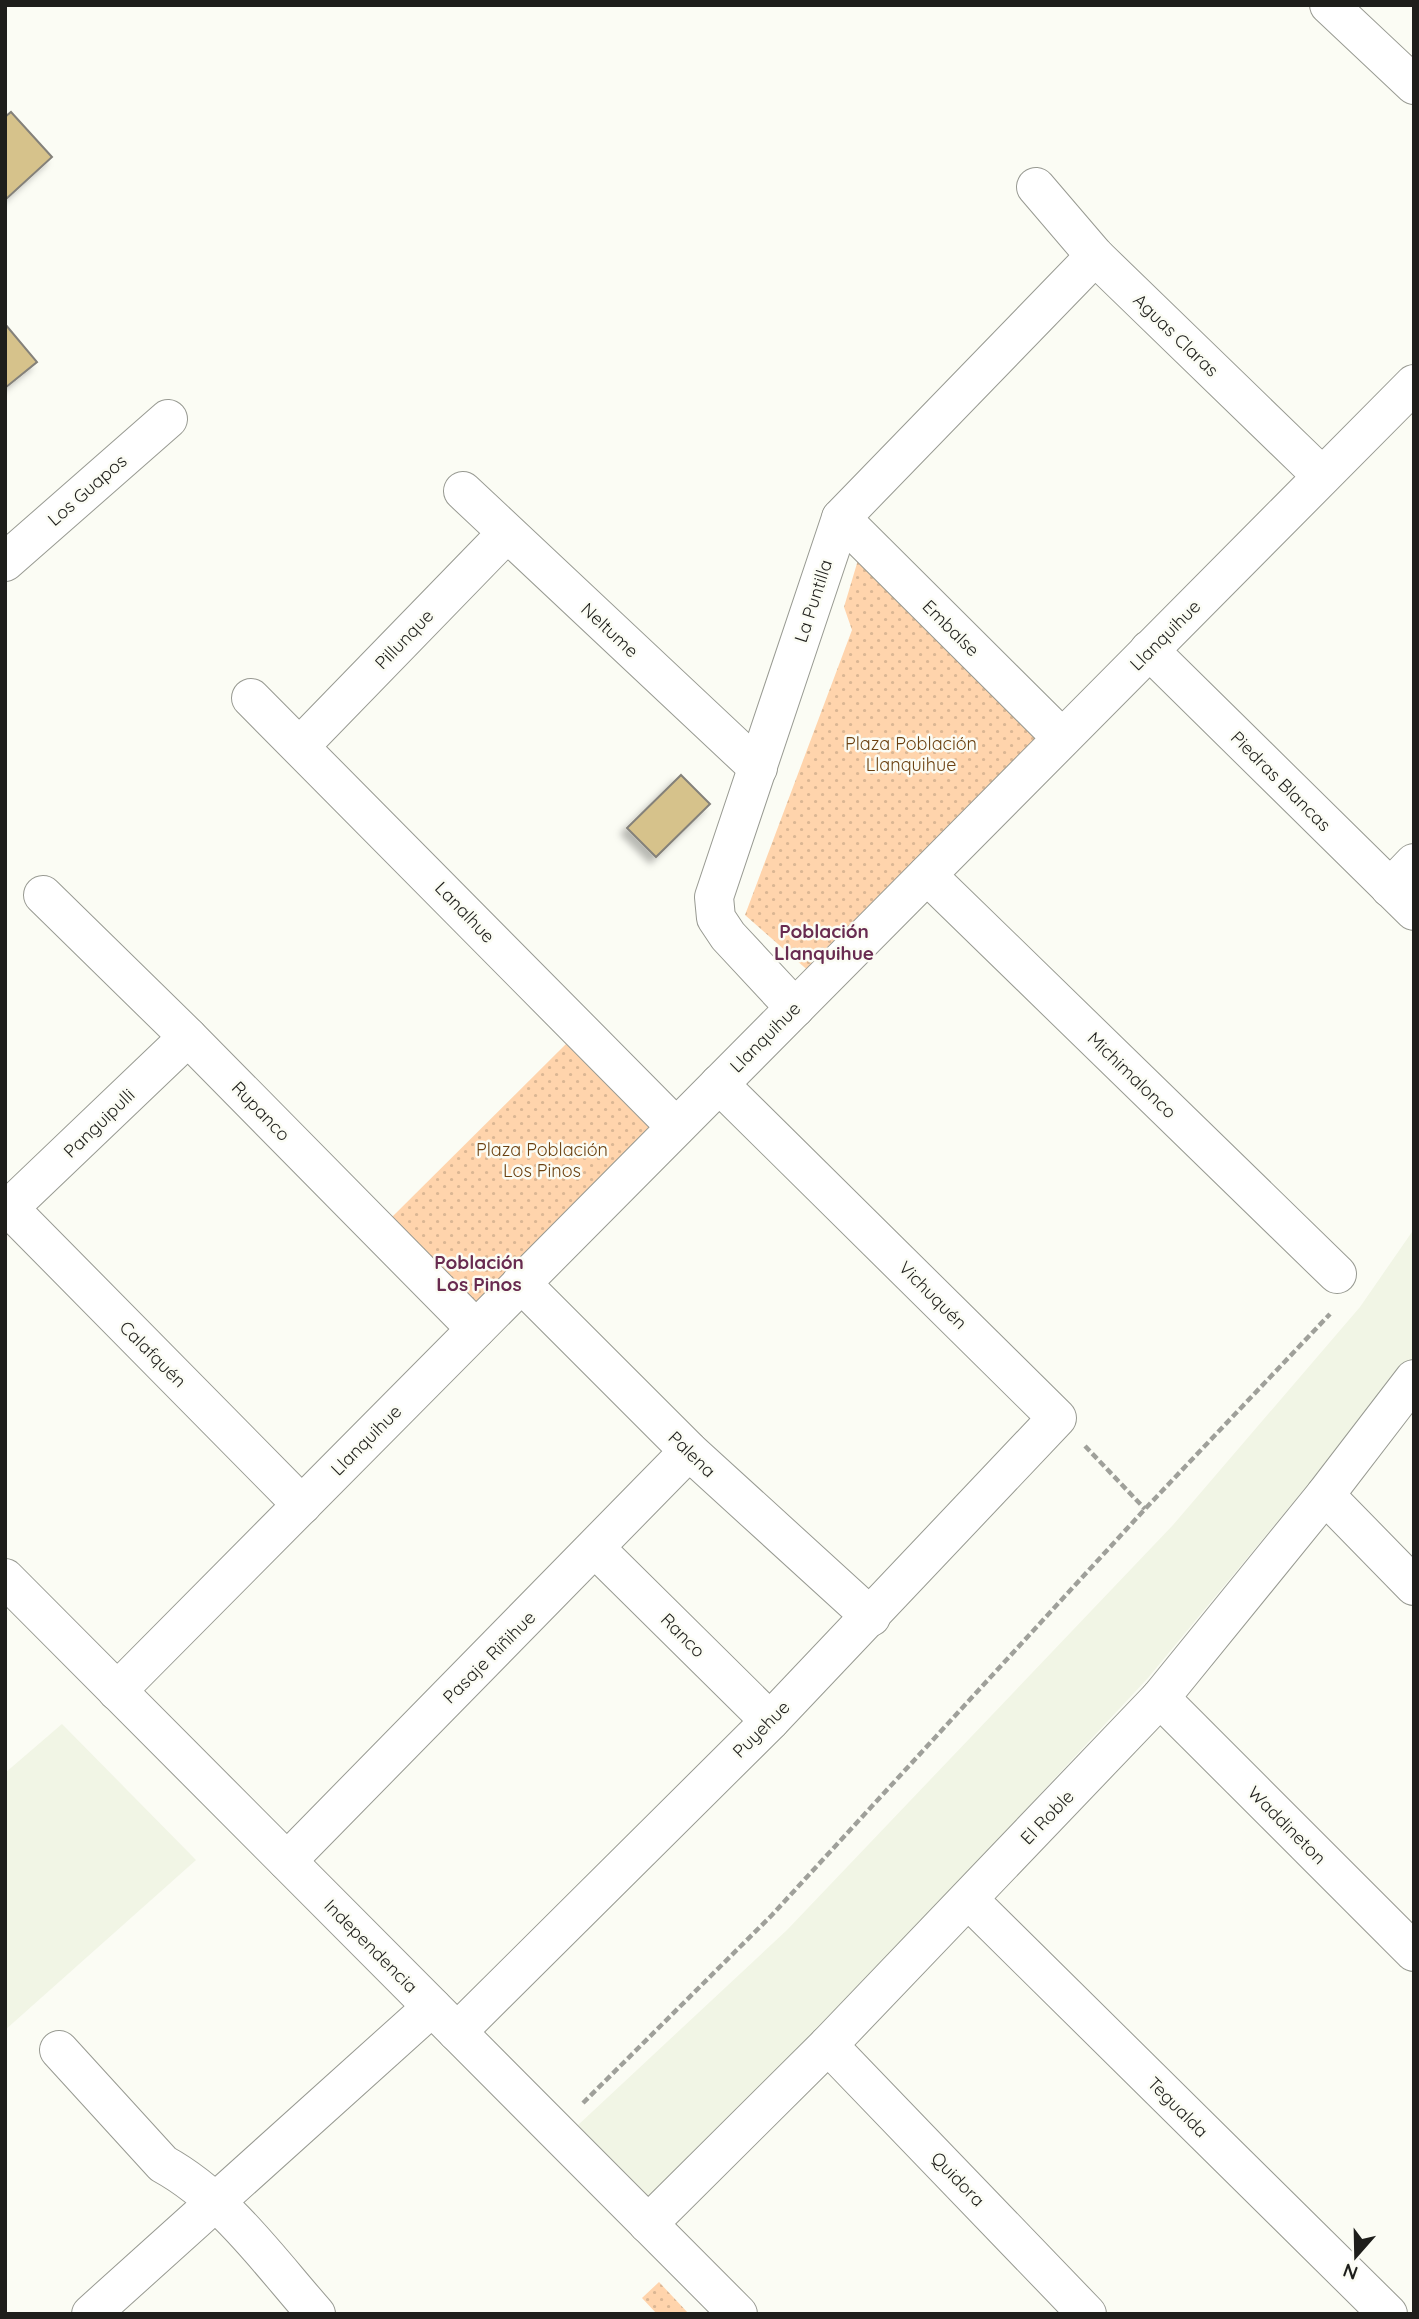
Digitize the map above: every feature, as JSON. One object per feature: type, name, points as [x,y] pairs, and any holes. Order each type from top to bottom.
[{"type":"street","points":[[1329,5],[1414,85]]},
{"type":"street","name":"Aguas Claras","points":[[1035,187],[1095,256],[1322,477]]},
{"type":"street","name":"La Puntilla","points":[[795,1008],[728,936],[716,919],[714,897],[841,518],[1095,256]]},
{"type":"street","name":"Llanquihue","points":[[117,1690],[1414,384]]},
{"type":"street","name":"Los Guapos","points":[[5,562],[168,419]]},
{"type":"street","name":"Neltume","points":[[463,491],[758,768]]},
{"type":"street","name":"Embalse","points":[[841,518],[1062,738]]},
{"type":"street","name":"Pillunque","points":[[301,745],[506,534]]},
{"type":"street","name":"Piedras Blancas","points":[[1149,650],[1406,887]]},
{"type":"street","name":"Lanalhue","points":[[251,698],[301,745],[676,1127]]},
{"type":"street","name":"Michimalonco","points":[[927,875],[1336,1275]]},
{"type":"street","name":"Rupanco","points":[[43,895],[188,1037],[476,1329]]},
{"type":"street","name":"Panguipulli","points":[[7,1206],[188,1037]]},
{"type":"street","name":"Vichuquén","points":[[719,1084],[1057,1418]]},
{"type":"street","name":"Calafquén","points":[[7,1206],[302,1504]]},
{"type":"street","name":"Palena","points":[[521,1283],[689,1451],[871,1617]]},
{"type":"street","name":"El Roble","points":[[648,2224],[828,2045],[1160,1698],[1325,1495],[1414,1379]]},
{"type":"street","name":"Puyehue","points":[[91,2314],[215,2202],[445,2020],[770,1721],[1057,1418]]},
{"type":"street","name":"Pasaje Riñihue","points":[[287,1861],[596,1549],[689,1451]]},
{"type":"street","points":[[1325,1495],[1414,1586]]},
{"type":"street","name":"Ranco","points":[[596,1549],[770,1721]]},
{"type":"street","name":"Independencia","points":[[5,1578],[737,2314]]},
{"type":"street","name":"Waddineton","points":[[1160,1698],[1414,1952]]},
{"type":"street","name":"Tegualda","points":[[968,1900],[1388,2314]]},
{"type":"street","name":"Quidora","points":[[828,2045],[1087,2314]]},
{"type":"street","points":[[59,2050],[163,2164],[183,2175],[215,2202],[316,2314]]},
{"type":"path","points":[[555,2130],[772,1915],[1145,1509],[1331,1313]]},
{"type":"path","points":[[1057,1418],[1145,1509]]},
{"type":"shaded area","points":[[1414,1229],[1414,1356],[1148,1678],[655,2208],[577,2126],[787,1930],[1173,1525],[1360,1307]]},
{"type":"shaded area","points":[[62,1724],[196,1860],[5,2030],[5,1773]]},
{"type":"green space","name":"Plaza Población Llanquihue","points":[[858,560],[1052,753],[820,981],[745,915],[852,630],[844,607]]},
{"type":"green space","name":"Plaza Población Los Pinos","points":[[566,1044],[658,1135],[483,1309],[391,1218]]},
{"type":"green space","points":[[659,2282],[689,2314],[657,2314],[642,2298]]},
{"type":"building","points":[[11,112],[52,157],[5,200],[5,117]]},
{"type":"building","points":[[5,324],[37,362],[5,388]]},
{"type":"building","points":[[681,775],[710,804],[656,857],[627,828]]},
{"type":"district","name":"Población Llanquihue","points":[[824,942]]},
{"type":"district","name":"Población Los Pinos","points":[[479,1273]]}]
